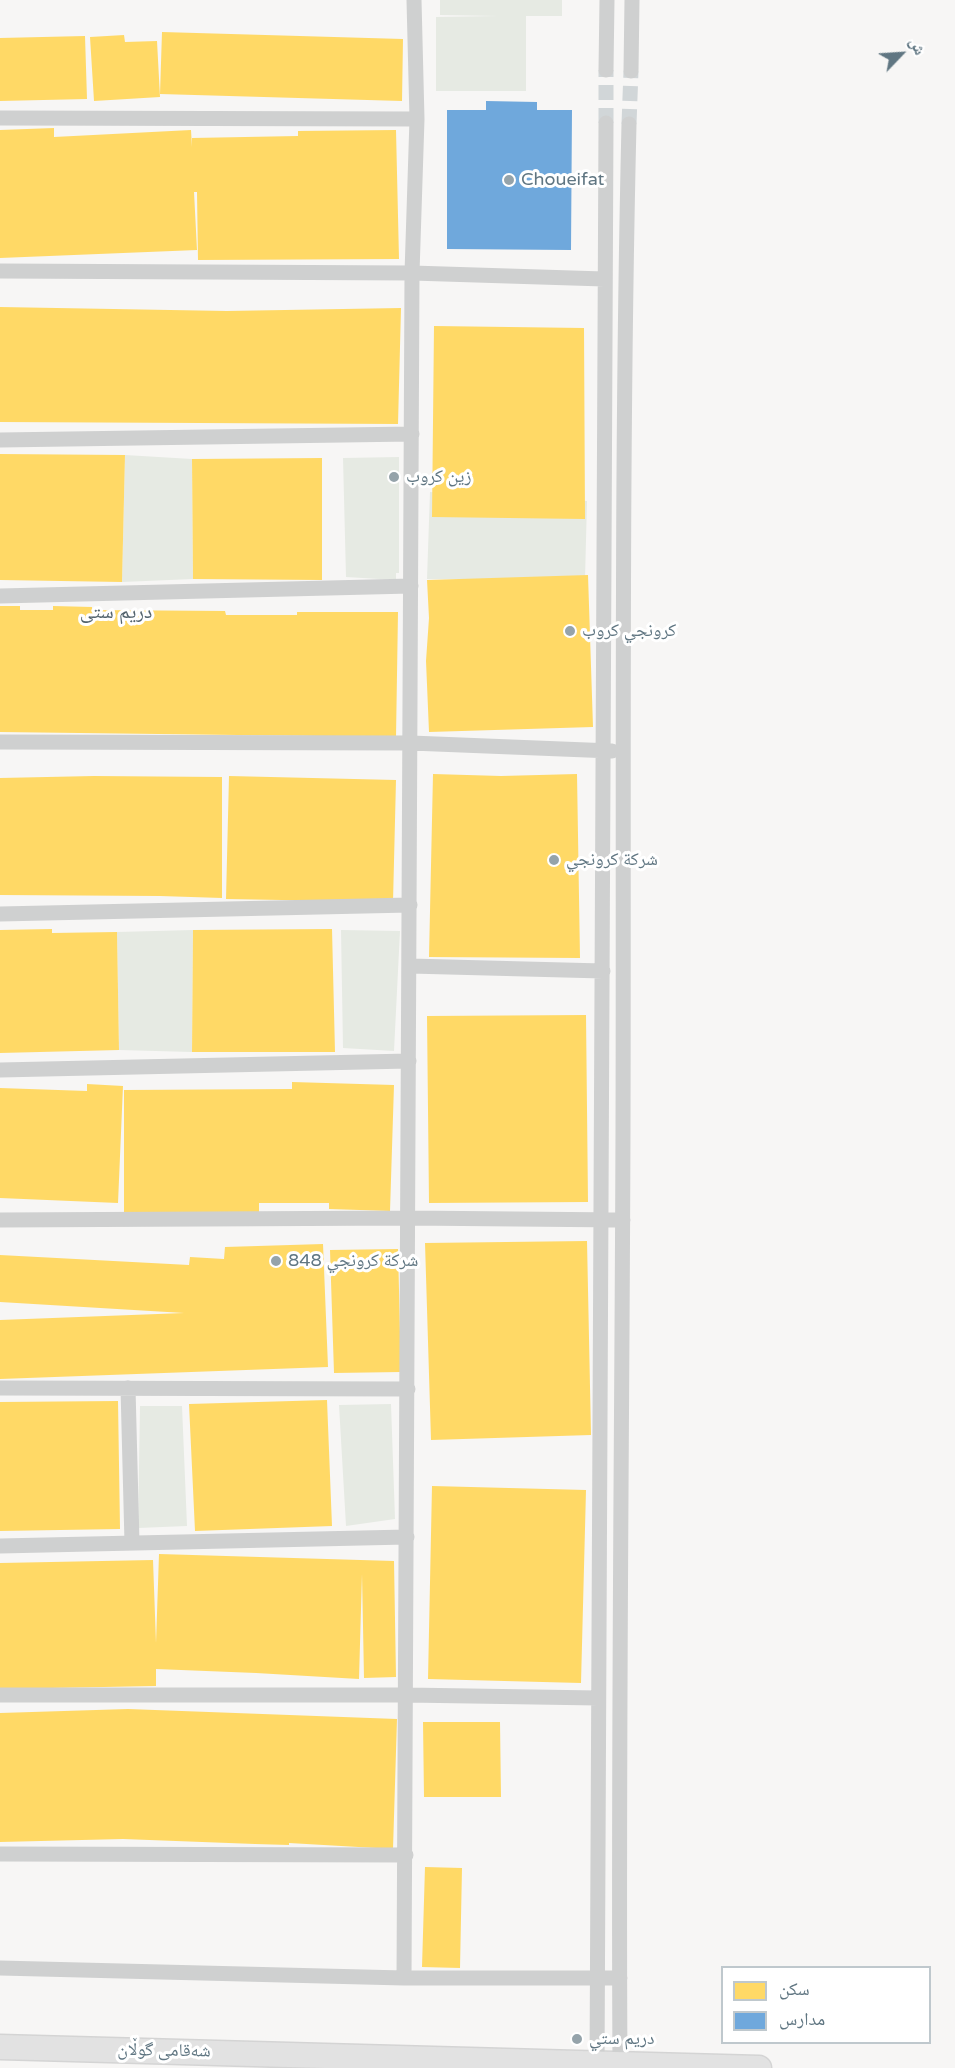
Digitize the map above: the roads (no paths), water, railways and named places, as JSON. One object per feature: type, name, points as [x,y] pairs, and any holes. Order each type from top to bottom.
[{"type":"main road","name":"شەقامی گوڵان","points":[[0,2047],[270,2061],[609,2064],[759,2068]]},
{"type":"street","points":[[404,1978],[412,273],[417,119],[414,0]]},
{"type":"street","points":[[606,70],[607,0]]},
{"type":"street","points":[[631,71],[632,0]]},
{"type":"street","points":[[0,117],[417,119]]},
{"type":"street","points":[[606,123],[596,1977],[609,2064]]},
{"type":"street","points":[[609,2064],[620,1978],[624,495],[629,124]]},
{"type":"street","points":[[0,271],[412,273],[604,279]]},
{"type":"street","points":[[0,440],[412,434]]},
{"type":"street","points":[[604,496],[624,495]]},
{"type":"street","points":[[0,596],[411,586]]},
{"type":"street","points":[[0,742],[411,743],[624,752]]},
{"type":"street","points":[[0,914],[410,905]]},
{"type":"street","points":[[410,966],[603,971]]},
{"type":"street","points":[[0,1070],[409,1061]]},
{"type":"street","points":[[0,1220],[409,1218],[623,1220]]},
{"type":"street","points":[[0,1388],[408,1389]]},
{"type":"street","points":[[128,1388],[132,1543]]},
{"type":"street","points":[[0,1546],[407,1537]]},
{"type":"street","points":[[0,1695],[407,1695],[598,1698]]},
{"type":"street","points":[[598,1749],[619,1748]]},
{"type":"street","points":[[0,1854],[406,1855]]},
{"type":"street","points":[[0,1968],[404,1978],[620,1978]]},
{"type":"tunnel","points":[[606,70],[606,123]]},
{"type":"tunnel","points":[[629,124],[631,71]]},
{"type":"place","name":"Choueifat","points":[[509,180]]},
{"type":"place","name":"زين كروب","points":[[394,477]]},
{"type":"place","name":"كرونجي كروب","points":[[570,631]]},
{"type":"place","name":"شركة كرونجي","points":[[554,860]]},
{"type":"place","name":"شركة كرونجي 848","points":[[276,1261]]},
{"type":"place","name":"دريم ستي","points":[[577,2039]]},
{"type":"district","name":"دریم ستی","points":[[116,613]]}]
